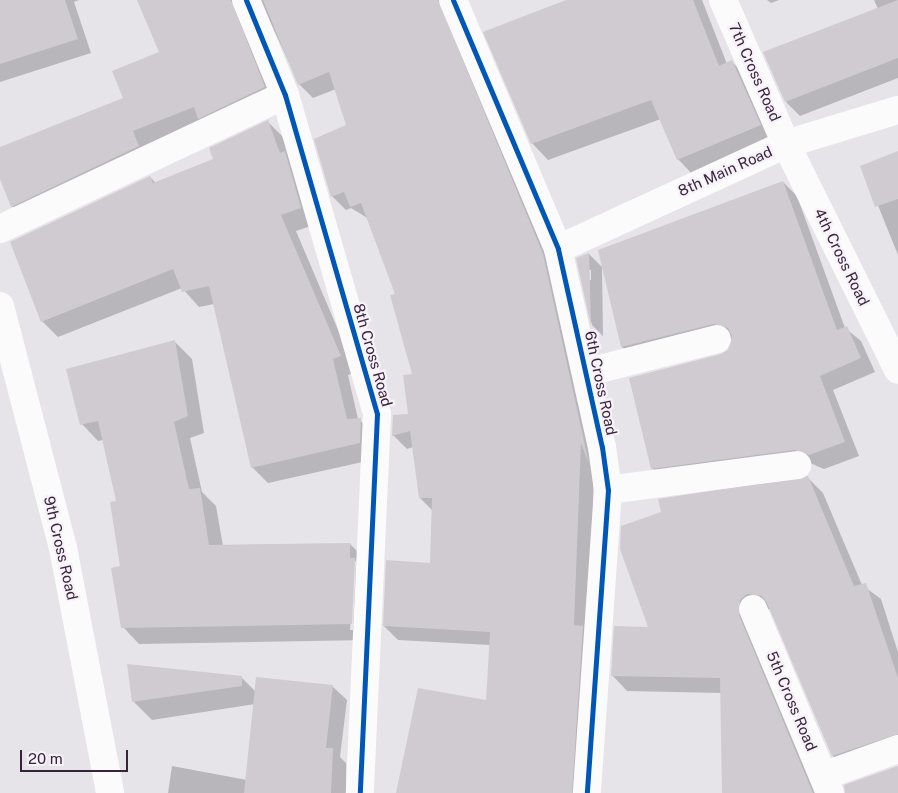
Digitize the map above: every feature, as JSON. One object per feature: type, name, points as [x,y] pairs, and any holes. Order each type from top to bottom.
[{"type":"street","name":"8th Cross Road","points":[[246,0],[285,96],[377,414],[360,793]]},
{"type":"street","name":"6th Cross Road","points":[[453,0],[558,249],[588,372],[608,490],[587,793]]},
{"type":"street","name":"7th Cross Road","points":[[723,0],[786,144]]},
{"type":"street","points":[[0,229],[285,96]]},
{"type":"street","name":"8th Main Road","points":[[558,249],[786,144],[898,110]]},
{"type":"street","name":"4th Cross Road","points":[[786,144],[898,370]]},
{"type":"street","name":"9th Cross Road","points":[[0,306],[63,548],[110,793]]},
{"type":"street","points":[[588,372],[716,339]]},
{"type":"street","points":[[608,490],[797,465]]},
{"type":"street","name":"5th Cross Road","points":[[753,609],[826,784]]},
{"type":"street","points":[[826,784],[898,749]]},
{"type":"building","points":[[0,0],[65,0],[78,39],[0,64]]},
{"type":"building","points":[[137,0],[231,0],[265,87],[198,119],[194,107],[133,131],[139,146],[11,207],[0,179],[0,147],[123,98],[112,71],[159,52]]},
{"type":"building","points":[[263,0],[438,0],[543,254],[589,464],[581,443],[574,625],[583,626],[572,793],[396,793],[418,688],[486,700],[490,632],[383,626],[386,560],[430,563],[432,498],[419,498],[410,431],[392,436],[393,415],[408,414],[403,375],[412,374],[390,295],[395,294],[361,203],[350,207],[344,192],[331,197],[314,139],[346,125],[329,72],[298,85]]},
{"type":"building","points":[[566,0],[693,0],[719,66],[732,60],[761,125],[677,160],[651,100],[531,144],[483,32]]},
{"type":"building","points":[[898,0],[898,58],[785,102],[763,52]]},
{"type":"building","points":[[268,120],[280,153],[285,151],[301,208],[281,215],[341,356],[333,359],[347,419],[361,418],[360,443],[251,468],[209,286],[182,292],[173,269],[41,322],[10,242],[150,176],[153,183],[213,159],[209,148]]},
{"type":"building","points":[[898,151],[898,199],[875,207],[860,166]]},
{"type":"building","points":[[783,181],[837,330],[847,326],[861,358],[820,376],[845,442],[809,455],[795,450],[651,469],[629,378],[721,354],[728,350],[732,336],[728,328],[714,324],[621,347],[598,250]]},
{"type":"building","points":[[589,253],[591,326],[576,258]]},
{"type":"building","points":[[175,340],[188,416],[174,422],[189,489],[200,488],[209,545],[350,543],[350,558],[355,558],[352,624],[121,628],[111,568],[120,566],[110,502],[116,501],[98,421],[80,425],[66,369]]},
{"type":"building","points":[[808,476],[854,586],[866,583],[898,678],[898,734],[832,756],[767,603],[762,596],[747,594],[740,600],[739,615],[813,793],[722,793],[720,678],[611,676],[614,626],[648,627],[620,549],[621,526],[661,512],[658,499]]},
{"type":"building","points":[[127,664],[242,676],[242,686],[132,702]]},
{"type":"building","points":[[256,677],[333,685],[326,748],[333,748],[331,793],[244,793]]},
{"type":"building","points":[[898,766],[898,793],[845,793],[844,785]]},
{"type":"cycle path","points":[[246,0],[285,95],[377,414],[360,793]]},
{"type":"cycle path","points":[[453,0],[558,249],[602,447],[608,490],[587,793]]}]
